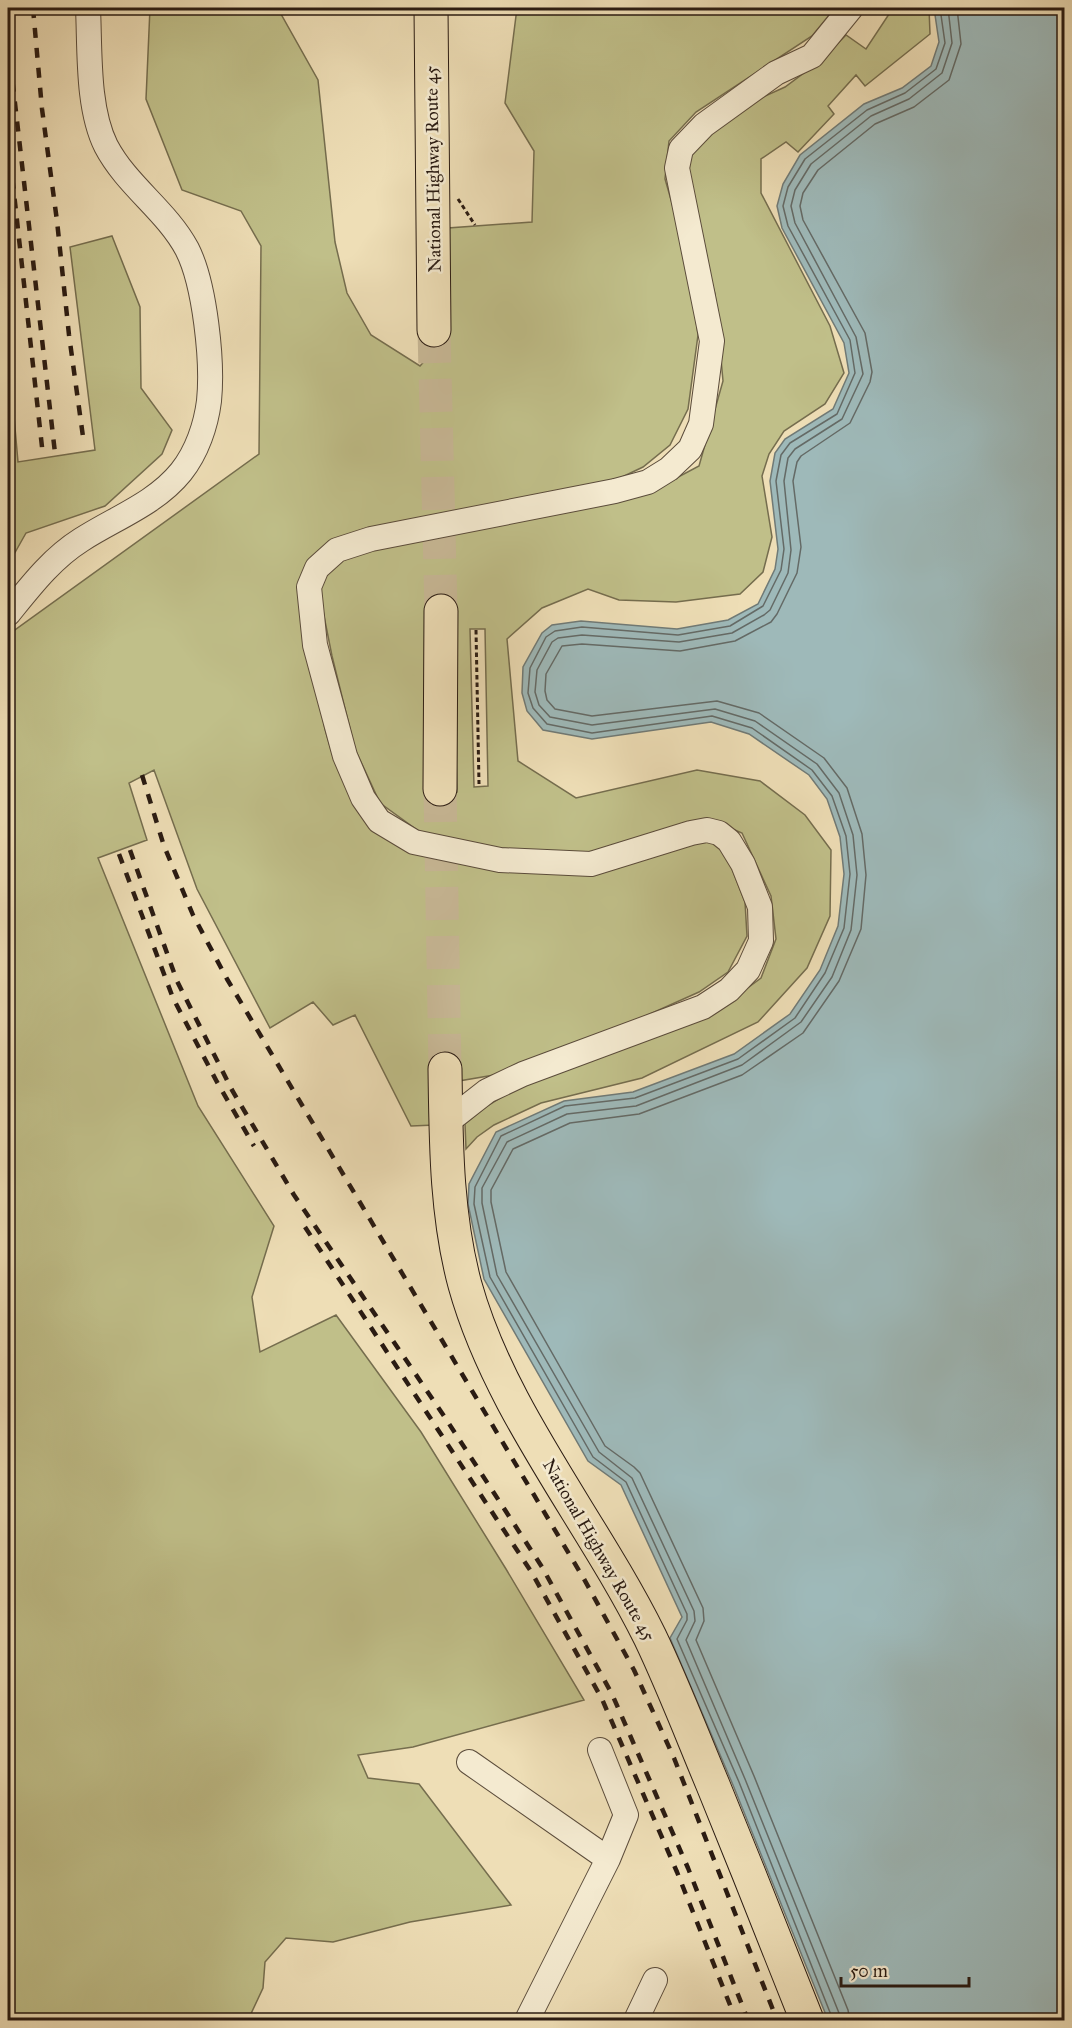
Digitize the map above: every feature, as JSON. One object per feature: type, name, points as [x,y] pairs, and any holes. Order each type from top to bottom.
[{"type":"highway","name":"National Highway Route 45","points":[[431,8],[434,330]]},
{"type":"highway","points":[[441,611],[441,789]]},
{"type":"highway","name":"National Highway Route 45","points":[[445,1069],[446,1150],[456,1248],[478,1326],[493,1363],[634,1606],[667,1672],[807,2020]]},
{"type":"street","points":[[8,614],[60,555],[145,504],[165,489],[182,471],[194,452],[203,429],[209,400],[208,344],[196,271],[187,249],[173,228],[130,181],[106,145],[98,125],[93,94],[88,8]]},
{"type":"street","points":[[446,1123],[487,1091],[523,1074],[703,1006],[729,990],[748,970],[761,941],[760,907],[743,864],[729,841],[719,833],[707,830],[591,864],[500,860],[414,842],[379,820],[363,798],[345,756],[315,645],[309,587],[317,568],[337,550],[370,539],[615,491],[648,482],[669,469],[690,449],[701,424],[712,341],[677,168],[681,149],[704,124],[776,73],[812,56],[851,8]]},
{"type":"street","points":[[527,2020],[608,1859],[626,1815],[600,1750]]},
{"type":"street","points":[[469,1762],[608,1859]]},
{"type":"street","points":[[636,2020],[655,1980]]},
{"type":"path","points":[[476,630],[479,784]]},
{"type":"shaded area","points":[[150,8],[281,8],[281,14],[318,80],[335,242],[347,293],[371,335],[420,366],[447,336],[448,228],[532,222],[534,151],[505,103],[517,8],[835,8],[812,36],[696,112],[669,141],[665,179],[688,259],[698,335],[688,409],[670,445],[643,467],[620,478],[312,560],[309,648],[325,729],[334,760],[354,801],[498,868],[686,840],[711,842],[725,851],[745,902],[747,936],[728,972],[699,992],[632,1022],[500,1074],[459,1081],[435,1125],[411,1126],[355,1015],[333,1025],[313,1002],[270,1028],[197,889],[154,770],[129,783],[147,840],[98,858],[198,1106],[274,1226],[252,1297],[260,1352],[336,1315],[421,1432],[584,1700],[413,1747],[358,1755],[368,1778],[419,1784],[511,1905],[410,1922],[333,1942],[286,1938],[265,1962],[263,1988],[248,2020],[8,2020],[8,635],[259,454],[261,246],[241,211],[182,190],[146,99]]},
{"type":"shaded area","points":[[893,8],[929,8],[930,34],[865,86],[856,75],[828,106],[834,114],[798,152],[786,142],[761,159],[761,193],[830,326],[844,373],[825,404],[784,431],[769,454],[762,476],[772,537],[763,572],[740,594],[676,602],[619,600],[588,589],[542,608],[507,639],[518,761],[576,798],[697,770],[760,781],[805,815],[831,850],[830,916],[807,968],[758,1022],[642,1078],[541,1103],[494,1125],[477,1137],[466,1149],[465,1124],[487,1106],[540,1074],[716,1011],[761,978],[776,939],[771,896],[742,833],[710,819],[592,854],[497,848],[420,832],[380,803],[355,749],[320,596],[322,573],[341,555],[667,483],[699,466],[723,381],[715,294],[693,216],[686,178],[691,152],[709,133],[750,103],[785,87],[820,61],[846,35],[866,49]],"holes":[[[452,609],[457,792],[432,793]],[[470,629],[485,629],[488,786],[474,787]]]},
{"type":"shaded area","points":[[112,236],[140,307],[141,388],[172,430],[162,454],[105,506],[26,533],[8,565],[8,348],[18,462],[95,450],[70,247]]},
{"type":"water","points":[[934,8],[1064,8],[1064,2020],[828,2020],[733,1785],[670,1638],[682,1617],[621,1485],[588,1461],[484,1279],[468,1204],[469,1184],[496,1132],[564,1101],[633,1092],[734,1054],[790,1014],[820,970],[838,926],[844,874],[840,837],[827,799],[809,775],[749,734],[711,722],[592,739],[543,730],[527,711],[522,693],[523,667],[542,633],[552,625],[581,621],[677,629],[728,620],[758,604],[775,569],[778,549],[770,481],[775,453],[785,439],[833,409],[849,373],[844,343],[782,228],[777,206],[783,184],[800,155],[864,104],[902,88],[931,66],[939,42]]},
{"type":"tunnel","points":[[434,330],[441,611]]},
{"type":"tunnel","points":[[440,789],[445,1069]]},
{"type":"railway","points":[[33,8],[42,109],[84,444]]},
{"type":"railway","points":[[8,42],[55,453]]},
{"type":"railway","points":[[8,139],[43,456]]},
{"type":"railway","points":[[142,775],[164,846],[193,915],[227,979],[584,1579],[634,1670],[674,1758],[777,2020]]},
{"type":"railway","points":[[130,850],[177,981],[232,1090],[294,1195],[444,1416],[542,1567],[612,1694],[688,1868],[748,2020]]},
{"type":"railway","points":[[119,854],[173,998],[254,1146]]},
{"type":"railway","points":[[305,1227],[532,1573],[602,1699],[677,1872],[736,2020]]}]
